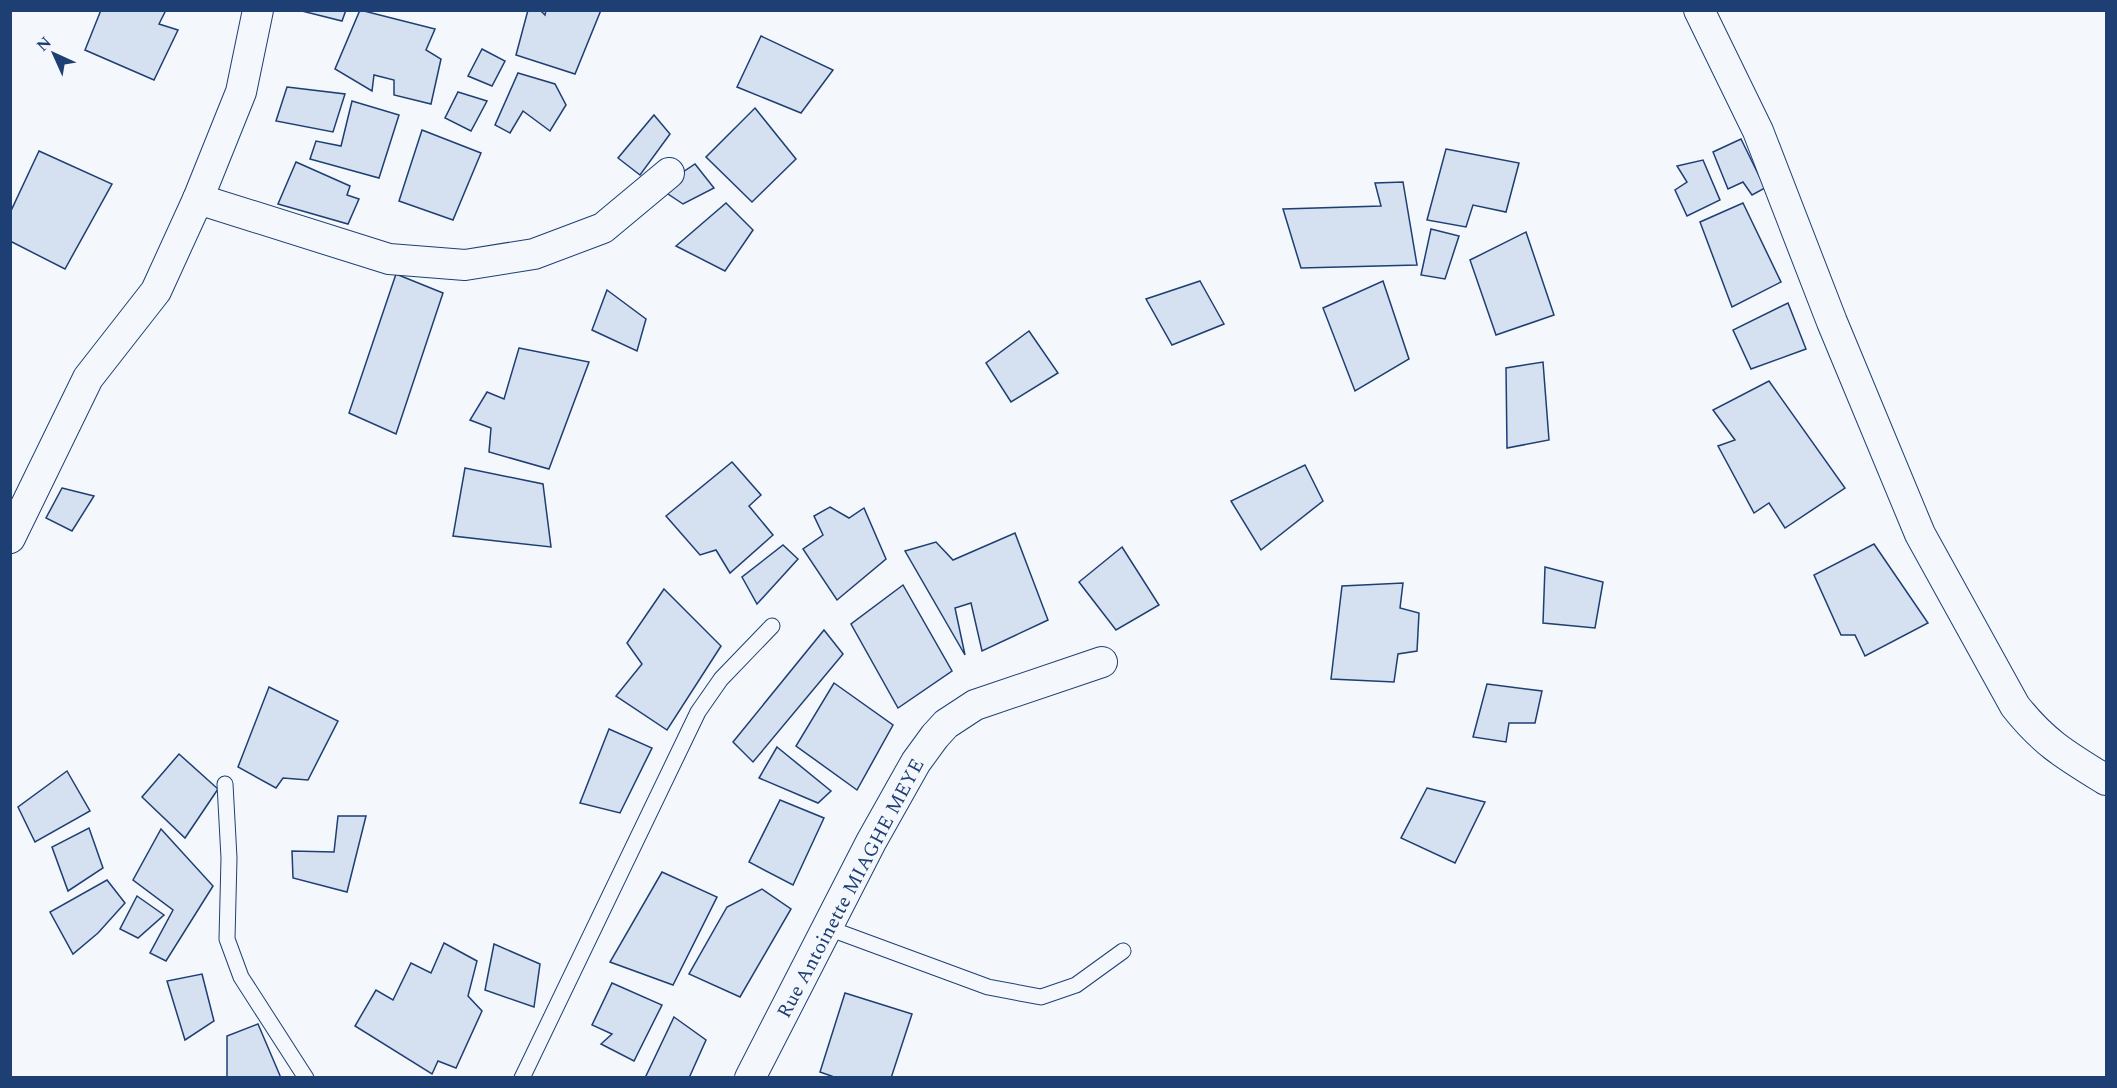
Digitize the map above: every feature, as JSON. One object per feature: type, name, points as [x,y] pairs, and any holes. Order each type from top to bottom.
[{"type":"street","points":[[10,538],[88,378],[156,291],[198,199],[241,92],[258,10]]},
{"type":"street","points":[[1700,10],[1758,131],[1832,322],[1920,534],[2015,706],[2034,730],[2056,750],[2106,780]]},
{"type":"street","points":[[198,199],[389,259],[465,265],[534,254],[603,228],[669,173]]},
{"type":"street","name":"Rue Antoinette MIAGHE MEYE","points":[[750,1077],[871,842],[916,762],[946,724],[975,705],[1102,662]]},
{"type":"lane","points":[[522,1077],[698,712],[722,679],[772,626]]},
{"type":"lane","points":[[225,784],[229,858],[227,939],[241,977],[306,1077]]},
{"type":"lane","points":[[828,928],[988,987],[1041,997],[1076,985],[1123,951]]},
{"type":"building","points":[[101,10],[166,10],[159,24],[178,30],[154,80],[85,50]]},
{"type":"building","points":[[298,10],[346,10],[342,21]]},
{"type":"building","points":[[360,10],[435,29],[426,50],[441,59],[431,104],[394,95],[394,80],[374,75],[372,91],[335,69]]},
{"type":"building","points":[[528,10],[540,10],[545,15],[546,10],[601,10],[575,74],[516,55]]},
{"type":"building","points":[[761,36],[833,70],[801,113],[737,87]]},
{"type":"building","points":[[482,49],[505,61],[492,86],[468,76]]},
{"type":"building","points":[[518,73],[555,84],[566,105],[550,131],[523,111],[510,133],[495,125]]},
{"type":"building","points":[[287,87],[345,94],[333,132],[276,121]]},
{"type":"building","points":[[458,92],[487,101],[471,131],[445,118]]},
{"type":"building","points":[[352,101],[399,115],[379,178],[310,159],[316,141],[341,146]]},
{"type":"building","points":[[755,108],[796,159],[752,202],[706,157]]},
{"type":"building","points":[[654,115],[670,134],[640,175],[618,158]]},
{"type":"building","points":[[422,130],[481,153],[453,220],[399,201]]},
{"type":"building","points":[[1741,139],[1765,188],[1752,195],[1743,182],[1728,189],[1713,152]]},
{"type":"building","points":[[1446,149],[1519,163],[1506,212],[1473,205],[1466,227],[1427,220]]},
{"type":"building","points":[[39,151],[112,184],[65,269],[10,241],[10,213]]},
{"type":"building","points":[[1703,160],[1720,200],[1687,216],[1675,190],[1687,182],[1677,166]]},
{"type":"building","points":[[296,162],[350,186],[347,195],[359,199],[348,224],[278,204]]},
{"type":"building","points":[[695,164],[714,188],[683,204],[659,188]]},
{"type":"building","points":[[1403,182],[1417,265],[1301,268],[1283,209],[1381,206],[1375,183]]},
{"type":"building","points":[[726,203],[753,230],[725,271],[676,246]]},
{"type":"building","points":[[1743,203],[1781,282],[1732,307],[1700,222]]},
{"type":"building","points":[[1431,229],[1459,236],[1445,279],[1421,275]]},
{"type":"building","points":[[1526,232],[1554,315],[1496,335],[1470,260]]},
{"type":"building","points":[[396,274],[443,293],[396,434],[349,413]]},
{"type":"building","points":[[1200,281],[1224,324],[1172,345],[1146,299]]},
{"type":"building","points":[[1383,281],[1409,359],[1355,391],[1323,308]]},
{"type":"building","points":[[607,290],[646,319],[637,351],[592,330]]},
{"type":"building","points":[[1788,303],[1806,349],[1751,369],[1733,330]]},
{"type":"building","points":[[1029,331],[1058,373],[1011,402],[986,363]]},
{"type":"building","points":[[519,348],[589,362],[549,469],[489,452],[491,428],[470,420],[487,392],[504,399]]},
{"type":"building","points":[[1543,362],[1549,440],[1507,448],[1506,368]]},
{"type":"building","points":[[1769,381],[1845,488],[1785,528],[1769,503],[1754,513],[1718,446],[1735,440],[1713,410]]},
{"type":"building","points":[[732,462],[761,495],[749,506],[773,535],[730,573],[716,550],[700,555],[666,516]]},
{"type":"building","points":[[1305,465],[1323,501],[1261,550],[1231,501]]},
{"type":"building","points":[[465,468],[543,484],[551,547],[453,536]]},
{"type":"building","points":[[62,488],[94,496],[72,531],[46,518]]},
{"type":"building","points":[[830,507],[849,518],[864,508],[886,559],[837,600],[803,549],[823,535],[814,516]]},
{"type":"building","points":[[1015,533],[1048,620],[982,651],[971,603],[955,608],[965,655],[905,551],[936,542],[953,560]]},
{"type":"building","points":[[1874,544],[1928,623],[1865,656],[1855,635],[1841,635],[1814,575]]},
{"type":"building","points":[[783,545],[798,559],[757,604],[742,577]]},
{"type":"building","points":[[1122,547],[1159,605],[1116,630],[1079,582]]},
{"type":"building","points":[[1545,567],[1603,582],[1595,628],[1543,623]]},
{"type":"building","points":[[1403,583],[1400,608],[1419,613],[1417,651],[1398,654],[1394,682],[1331,679],[1342,586]]},
{"type":"building","points":[[903,585],[952,671],[898,708],[851,624]]},
{"type":"building","points":[[664,589],[721,646],[667,730],[616,696],[642,664],[627,643]]},
{"type":"building","points":[[824,630],[843,654],[753,762],[733,742]]},
{"type":"building","points":[[834,683],[893,725],[857,790],[796,746]]},
{"type":"building","points":[[1487,684],[1542,691],[1535,723],[1509,723],[1506,742],[1473,737]]},
{"type":"building","points":[[269,687],[338,721],[308,780],[283,778],[276,788],[238,767]]},
{"type":"building","points":[[609,729],[652,748],[620,813],[580,803]]},
{"type":"building","points":[[777,747],[831,791],[818,803],[759,778]]},
{"type":"building","points":[[179,754],[218,789],[185,838],[142,797]]},
{"type":"building","points":[[67,771],[90,811],[35,842],[18,807]]},
{"type":"building","points":[[1427,788],[1485,802],[1455,863],[1401,838]]},
{"type":"building","points":[[780,800],[824,818],[793,885],[749,862]]},
{"type":"building","points":[[338,816],[366,816],[347,892],[293,878],[292,851],[334,852]]},
{"type":"building","points":[[89,828],[103,868],[68,891],[52,847]]},
{"type":"building","points":[[161,829],[213,886],[166,961],[150,953],[173,910],[133,880]]},
{"type":"building","points":[[662,872],[717,897],[673,985],[610,962]]},
{"type":"building","points":[[107,880],[125,903],[98,933],[73,954],[50,912]]},
{"type":"building","points":[[762,889],[791,909],[740,997],[689,974],[727,907]]},
{"type":"building","points":[[137,896],[164,915],[138,938],[120,929]]},
{"type":"building","points":[[444,943],[477,961],[468,996],[482,1011],[456,1068],[438,1061],[432,1074],[355,1026],[376,990],[393,1000],[411,963],[431,973]]},
{"type":"building","points":[[494,944],[540,964],[534,1007],[485,990]]},
{"type":"building","points":[[202,974],[214,1021],[185,1040],[167,981]]},
{"type":"building","points":[[612,983],[662,1005],[634,1061],[601,1044],[612,1034],[592,1025]]},
{"type":"building","points":[[845,993],[912,1014],[891,1078],[837,1078],[820,1072]]},
{"type":"building","points":[[674,1017],[706,1040],[689,1078],[645,1078]]},
{"type":"building","points":[[258,1024],[281,1078],[227,1078],[227,1036]]}]
